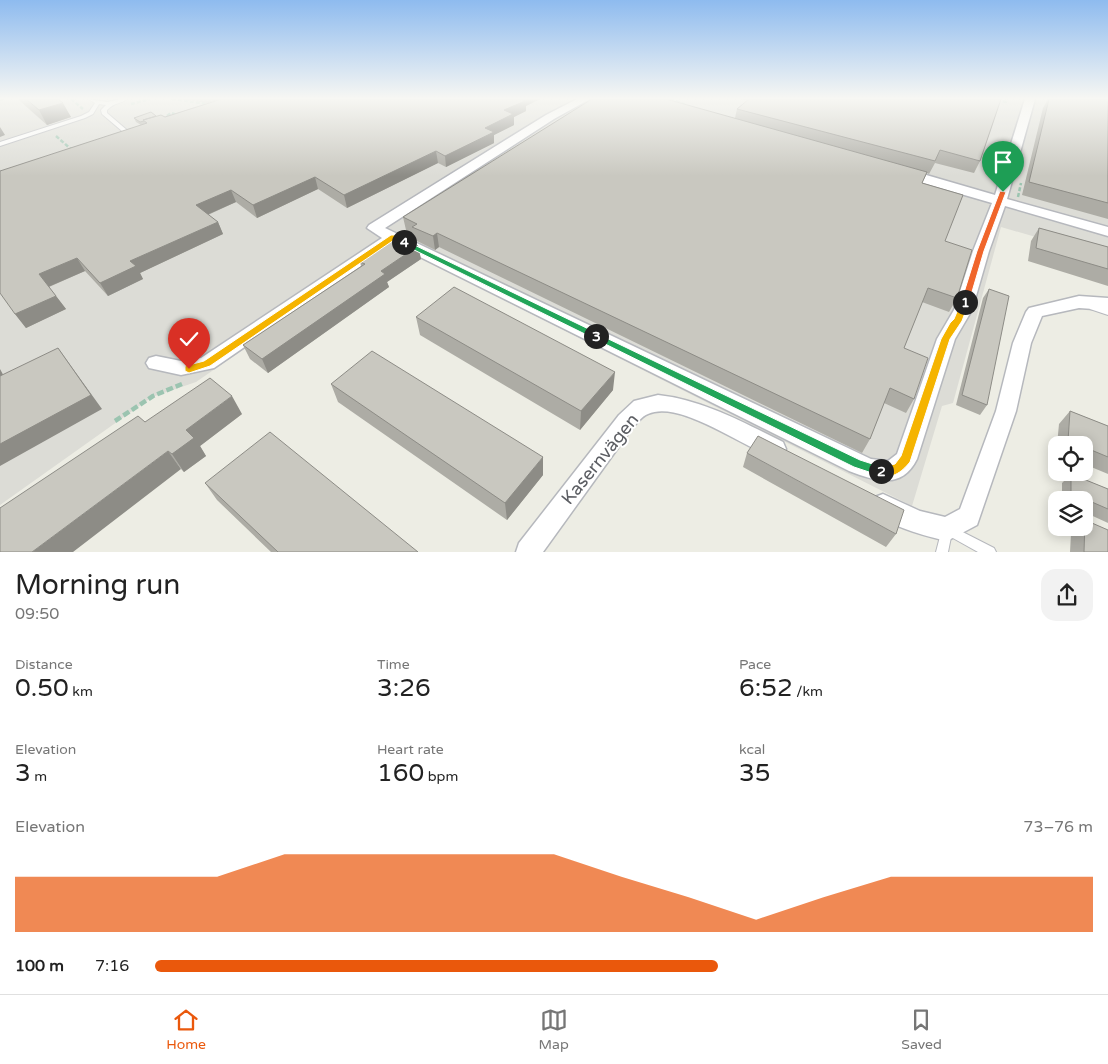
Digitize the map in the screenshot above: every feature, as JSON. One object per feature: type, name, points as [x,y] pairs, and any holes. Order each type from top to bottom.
[{"type":"street","points":[[538,125],[374,228],[858,464],[890,472],[899,468],[906,459],[946,339],[963,310],[998,200],[1003,192],[1023,125]]},
{"type":"street","points":[[896,171],[1108,232]]},
{"type":"street","points":[[156,363],[177,369],[189,369],[207,363],[394,237]]},
{"type":"street","points":[[864,495],[916,522],[947,529],[969,517],[1006,411],[1022,343],[1035,312],[1079,302],[1108,304]]},
{"type":"street","name":"Kasernvägen","points":[[528,552],[626,421],[644,406],[661,404],[680,406],[714,418],[794,459]]},
{"type":"lane","points":[[0,144],[59,125]]},
{"type":"lane","points":[[118,125],[125,131],[122,136]]},
{"type":"lane","points":[[113,140],[129,134]]},
{"type":"lane","points":[[1079,302],[1108,312]]},
{"type":"lane","points":[[942,552],[947,529],[990,552]]},
{"type":"path","points":[[51,132],[72,150]]},
{"type":"shaded area","points":[[0,125],[1108,125],[1108,258],[1001,227],[953,403],[942,406],[912,506],[395,245],[196,382],[152,397],[0,505]]},
{"type":"building","points":[[142,125],[491,125],[485,128],[494,132],[445,156],[436,151],[344,195],[315,177],[253,205],[231,190],[196,205],[218,222],[130,261],[136,266],[100,283],[77,258],[39,274],[56,296],[15,314],[0,293],[0,171]]},
{"type":"building","points":[[551,125],[758,125],[927,172],[922,183],[963,195],[945,241],[972,250],[957,298],[928,288],[904,348],[928,358],[914,399],[890,388],[870,439],[437,233],[433,236],[412,227],[417,224],[403,217]]},
{"type":"building","points":[[797,125],[992,125],[980,161],[940,150],[935,161]]},
{"type":"building","points":[[1043,125],[1108,125],[1108,203],[1029,182]]},
{"type":"building","points":[[1039,228],[1108,247],[1108,269],[1036,248]]},
{"type":"building","points":[[398,236],[418,246],[381,271],[385,274],[262,359],[243,345],[365,264],[360,262]]},
{"type":"building","points":[[454,287],[615,372],[581,411],[416,317]]},
{"type":"building","points":[[989,289],[1009,296],[987,405],[962,395]]},
{"type":"building","points":[[58,348],[91,395],[0,444],[0,376]]},
{"type":"building","points":[[372,351],[543,457],[505,503],[331,384]]},
{"type":"building","points":[[210,378],[232,396],[186,430],[194,438],[172,454],[168,451],[32,552],[0,552],[0,508],[138,416],[145,422]]},
{"type":"building","points":[[1070,411],[1108,426],[1108,457],[1093,451],[1093,436],[1068,436]]},
{"type":"building","points":[[270,432],[418,552],[278,552],[205,483]]},
{"type":"building","points":[[758,436],[904,510],[896,534],[747,453]]},
{"type":"building","points":[[1071,481],[1088,481],[1108,489],[1108,509],[1093,503],[1093,491],[1071,491]]},
{"type":"building","points":[[1093,523],[1108,530],[1108,552],[1084,552],[1084,536],[1093,536]]},
{"type":"route","points":[[189,369],[207,363],[394,237],[858,464],[890,472],[899,468],[906,459],[946,339],[963,310],[998,200],[1003,192]]}]
